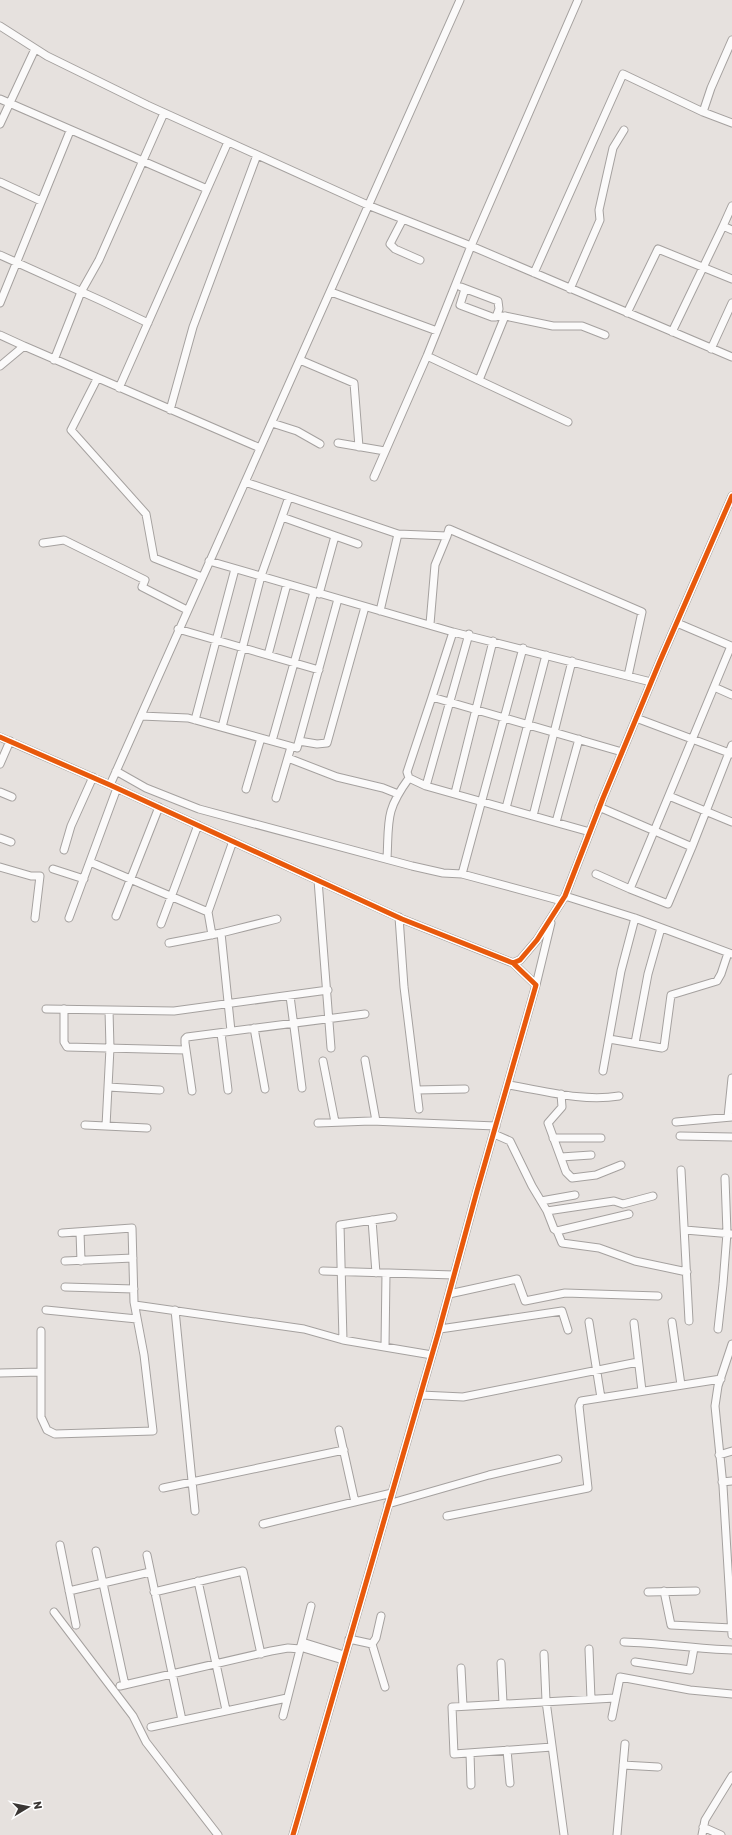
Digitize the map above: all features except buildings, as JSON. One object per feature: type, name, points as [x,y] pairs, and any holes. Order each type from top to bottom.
[{"type":"street","points":[[69,918],[90,862],[114,786],[116,771],[178,629],[370,206],[460,0]]},
{"type":"street","points":[[374,477],[427,356],[471,246],[578,0]]},
{"type":"street","points":[[0,26],[47,56],[164,113],[228,142],[370,206],[471,246],[732,357]]},
{"type":"street","points":[[703,112],[711,88],[732,40]]},
{"type":"street","points":[[0,124],[35,48]]},
{"type":"street","points":[[534,273],[623,74],[703,112],[732,123]]},
{"type":"street","points":[[0,99],[70,131],[143,160],[207,189]]},
{"type":"street","points":[[54,360],[81,292],[99,260],[164,113]]},
{"type":"street","points":[[570,289],[600,220],[599,210],[613,148],[624,130]]},
{"type":"street","points":[[0,303],[70,131]]},
{"type":"street","points":[[119,388],[228,142]]},
{"type":"street","points":[[170,410],[193,327],[257,155]]},
{"type":"street","points":[[0,182],[41,201]]},
{"type":"street","points":[[672,332],[724,226],[732,206]]},
{"type":"street","points":[[403,219],[390,244],[395,249],[420,260]]},
{"type":"street","points":[[724,226],[732,230]]},
{"type":"street","points":[[627,313],[658,249],[732,279]]},
{"type":"street","points":[[0,255],[148,324]]},
{"type":"street","points":[[455,285],[498,301],[499,309],[496,317]]},
{"type":"street","points":[[465,289],[460,301],[462,306],[485,315],[496,317],[505,316],[539,324],[582,326],[605,335]]},
{"type":"street","points":[[331,292],[437,331]]},
{"type":"street","points":[[711,348],[732,302]]},
{"type":"street","points":[[479,380],[505,316]]},
{"type":"street","points":[[0,336],[260,448]]},
{"type":"street","points":[[0,366],[24,346]]},
{"type":"street","points":[[427,356],[568,422]]},
{"type":"street","points":[[300,360],[354,382],[359,446]]},
{"type":"street","points":[[97,379],[71,430],[146,514],[154,558],[202,577]]},
{"type":"street","points":[[272,423],[297,431],[320,444]]},
{"type":"street","points":[[338,443],[385,451]]},
{"type":"street","points":[[245,482],[398,534],[447,536]]},
{"type":"street","points":[[513,963],[520,960],[537,940],[563,899],[599,807],[651,682],[732,496]]},
{"type":"street","points":[[222,727],[261,576],[289,497]]},
{"type":"street","points":[[282,517],[358,544]]},
{"type":"street","points":[[430,624],[434,564],[449,529],[642,612],[628,676]]},
{"type":"street","points":[[380,611],[398,534]]},
{"type":"street","points":[[272,742],[294,663],[334,536]]},
{"type":"street","points":[[43,543],[64,540],[145,580],[142,587],[187,610]]},
{"type":"street","points":[[209,561],[365,607],[430,624],[453,632],[469,634],[651,682]]},
{"type":"street","points":[[194,720],[236,569]]},
{"type":"street","points":[[268,655],[287,584]]},
{"type":"street","points":[[141,716],[194,720],[297,748],[338,599]]},
{"type":"street","points":[[299,741],[317,744],[327,743],[365,607]]},
{"type":"street","points":[[630,889],[731,646],[677,623]]},
{"type":"street","points":[[178,629],[319,670]]},
{"type":"street","points":[[453,632],[407,772],[409,778],[426,786],[590,832]]},
{"type":"street","points":[[426,786],[469,634]]},
{"type":"street","points":[[455,794],[493,641]]},
{"type":"street","points":[[462,874],[523,648]]},
{"type":"street","points":[[506,808],[546,654]]},
{"type":"street","points":[[533,816],[572,661]]},
{"type":"street","points":[[714,687],[732,695]]},
{"type":"street","points":[[432,697],[622,752]]},
{"type":"street","points":[[636,718],[730,754]]},
{"type":"street","points":[[0,737],[114,786],[398,917],[513,963],[536,985]]},
{"type":"street","points":[[246,789],[261,738]]},
{"type":"street","points":[[556,822],[579,739]]},
{"type":"street","points":[[0,764],[10,741]]},
{"type":"street","points":[[596,874],[668,904],[732,746]]},
{"type":"street","points":[[276,798],[291,747]]},
{"type":"street","points":[[288,758],[337,777],[383,788],[398,794]]},
{"type":"street","points":[[116,771],[146,788],[199,809],[387,859],[436,871],[462,874],[635,918],[730,954],[717,981],[671,995],[664,1047],[660,1048],[609,1039]]},
{"type":"street","points":[[64,850],[71,826],[93,777]]},
{"type":"street","points":[[387,859],[389,817],[398,794],[409,778]]},
{"type":"street","points":[[0,792],[12,797]]},
{"type":"street","points":[[669,796],[732,822]]},
{"type":"street","points":[[116,916],[159,807]]},
{"type":"street","points":[[599,807],[692,847]]},
{"type":"street","points":[[161,924],[198,825]]},
{"type":"street","points":[[0,838],[11,842]]},
{"type":"street","points":[[212,935],[208,912],[233,841]]},
{"type":"street","points":[[90,862],[208,912]]},
{"type":"street","points":[[0,868],[31,876],[40,876],[35,918]]},
{"type":"street","points":[[53,869],[84,879]]},
{"type":"street","points":[[318,880],[328,990],[331,1048]]},
{"type":"street","points":[[398,917],[404,987],[419,1109]]},
{"type":"street","points":[[292,1835],[440,1329],[496,1126],[509,1085],[536,985],[552,918]]},
{"type":"street","points":[[603,1071],[621,971],[635,918]]},
{"type":"street","points":[[169,943],[212,935],[278,919]]},
{"type":"street","points":[[635,1043],[648,974],[661,928]]},
{"type":"street","points":[[221,933],[227,1005],[231,1031]]},
{"type":"street","points":[[46,1009],[174,1011],[227,1005],[328,990]]},
{"type":"street","points":[[290,996],[302,1088]]},
{"type":"street","points":[[64,1009],[64,1042],[67,1047],[186,1050]]},
{"type":"street","points":[[106,1126],[110,1048],[109,1010]]},
{"type":"street","points":[[192,1092],[185,1039],[188,1037],[330,1017],[365,1014]]},
{"type":"street","points":[[254,1028],[264,1089]]},
{"type":"street","points":[[221,1033],[228,1090]]},
{"type":"street","points":[[366,1060],[376,1121]]},
{"type":"street","points":[[323,1061],[335,1122]]},
{"type":"street","points":[[676,1122],[730,1117],[732,1078]]},
{"type":"street","points":[[509,1085],[590,1098],[619,1096]]},
{"type":"street","points":[[108,1087],[160,1090]]},
{"type":"street","points":[[417,1090],[465,1089]]},
{"type":"street","points":[[561,1094],[562,1107],[548,1124],[566,1172],[572,1178],[596,1175],[621,1165]]},
{"type":"street","points":[[318,1123],[376,1121],[496,1126]]},
{"type":"street","points":[[85,1125],[147,1128]]},
{"type":"street","points":[[494,1134],[510,1141],[562,1243],[599,1248],[635,1261],[687,1272]]},
{"type":"street","points":[[680,1136],[732,1137]]},
{"type":"street","points":[[553,1138],[601,1138]]},
{"type":"street","points":[[561,1157],[591,1155]]},
{"type":"street","points":[[681,1170],[689,1321]]},
{"type":"street","points":[[718,1329],[729,1233],[725,1178]]},
{"type":"street","points":[[541,1202],[576,1195]]},
{"type":"street","points":[[547,1211],[614,1201],[623,1204],[653,1196]]},
{"type":"street","points":[[557,1231],[629,1214]]},
{"type":"street","points":[[343,1340],[340,1225],[394,1217]]},
{"type":"street","points":[[372,1220],[376,1273]]},
{"type":"street","points":[[41,1331],[41,1417],[51,1433],[153,1431],[135,1305],[132,1228],[62,1233]]},
{"type":"street","points":[[685,1230],[729,1233]]},
{"type":"street","points":[[80,1232],[81,1260]]},
{"type":"street","points":[[65,1261],[133,1258]]},
{"type":"street","points":[[323,1270],[454,1275]]},
{"type":"street","points":[[385,1348],[386,1273]]},
{"type":"street","points":[[449,1294],[517,1279],[525,1301],[565,1293],[658,1296]]},
{"type":"street","points":[[724,1284],[732,1284]]},
{"type":"street","points":[[65,1287],[134,1289]]},
{"type":"street","points":[[135,1305],[304,1329],[343,1340],[432,1355]]},
{"type":"street","points":[[46,1310],[137,1319]]},
{"type":"street","points":[[175,1310],[195,1511]]},
{"type":"street","points":[[440,1329],[562,1311],[568,1330]]},
{"type":"street","points":[[589,1322],[601,1398]]},
{"type":"street","points":[[672,1322],[681,1385]]},
{"type":"street","points":[[634,1323],[642,1391]]},
{"type":"street","points":[[664,1591],[671,1625],[732,1630],[730,1575],[715,1406],[721,1379],[730,1355],[732,1344]]},
{"type":"street","points":[[421,1395],[463,1397],[596,1369],[638,1362]]},
{"type":"street","points":[[0,1373],[41,1372]]},
{"type":"street","points":[[447,1516],[588,1488],[579,1406],[581,1401],[721,1379]]},
{"type":"street","points":[[339,1430],[356,1502]]},
{"type":"street","points":[[163,1488],[344,1450]]},
{"type":"street","points":[[719,1455],[732,1451]]},
{"type":"street","points":[[388,1504],[489,1475],[558,1459]]},
{"type":"street","points":[[722,1482],[732,1481]]},
{"type":"street","points":[[263,1524],[392,1493]]},
{"type":"street","points":[[60,1545],[76,1625]]},
{"type":"street","points":[[96,1551],[123,1686],[301,1646],[343,1657]]},
{"type":"street","points":[[147,1555],[171,1674],[182,1720]]},
{"type":"street","points":[[154,1592],[243,1571],[261,1654]]},
{"type":"street","points":[[69,1591],[150,1572]]},
{"type":"street","points":[[198,1582],[226,1710]]},
{"type":"street","points":[[648,1592],[696,1591]]},
{"type":"street","points":[[283,1716],[311,1606]]},
{"type":"street","points":[[54,1612],[133,1716],[146,1742],[218,1835]]},
{"type":"street","points":[[372,1644],[376,1638],[381,1616]]},
{"type":"street","points":[[349,1639],[372,1644]]},
{"type":"street","points":[[624,1642],[661,1643],[694,1648],[732,1650]]},
{"type":"street","points":[[372,1644],[385,1687]]},
{"type":"street","points":[[635,1662],[690,1670],[694,1648]]},
{"type":"street","points":[[589,1649],[592,1699]]},
{"type":"street","points":[[544,1654],[546,1701],[564,1835]]},
{"type":"street","points":[[501,1663],[503,1704]]},
{"type":"street","points":[[461,1668],[463,1706]]},
{"type":"street","points":[[612,1717],[620,1677],[690,1690],[732,1694]]},
{"type":"street","points":[[151,1727],[287,1698]]},
{"type":"street","points":[[552,1747],[454,1754],[452,1706],[615,1698]]},
{"type":"street","points":[[617,1835],[625,1744]]},
{"type":"street","points":[[507,1750],[510,1783]]},
{"type":"street","points":[[470,1753],[471,1785]]},
{"type":"street","points":[[623,1765],[658,1767]]},
{"type":"street","points":[[702,1835],[705,1820],[732,1776]]},
{"type":"street","points":[[703,1827],[721,1835]]},
{"type":"cycle path","points":[[0,737],[110,785],[402,919],[513,963],[520,960],[537,940],[565,896],[603,798],[660,661],[732,496]]},
{"type":"cycle path","points":[[293,1835],[438,1334],[536,985],[513,963]]}]
